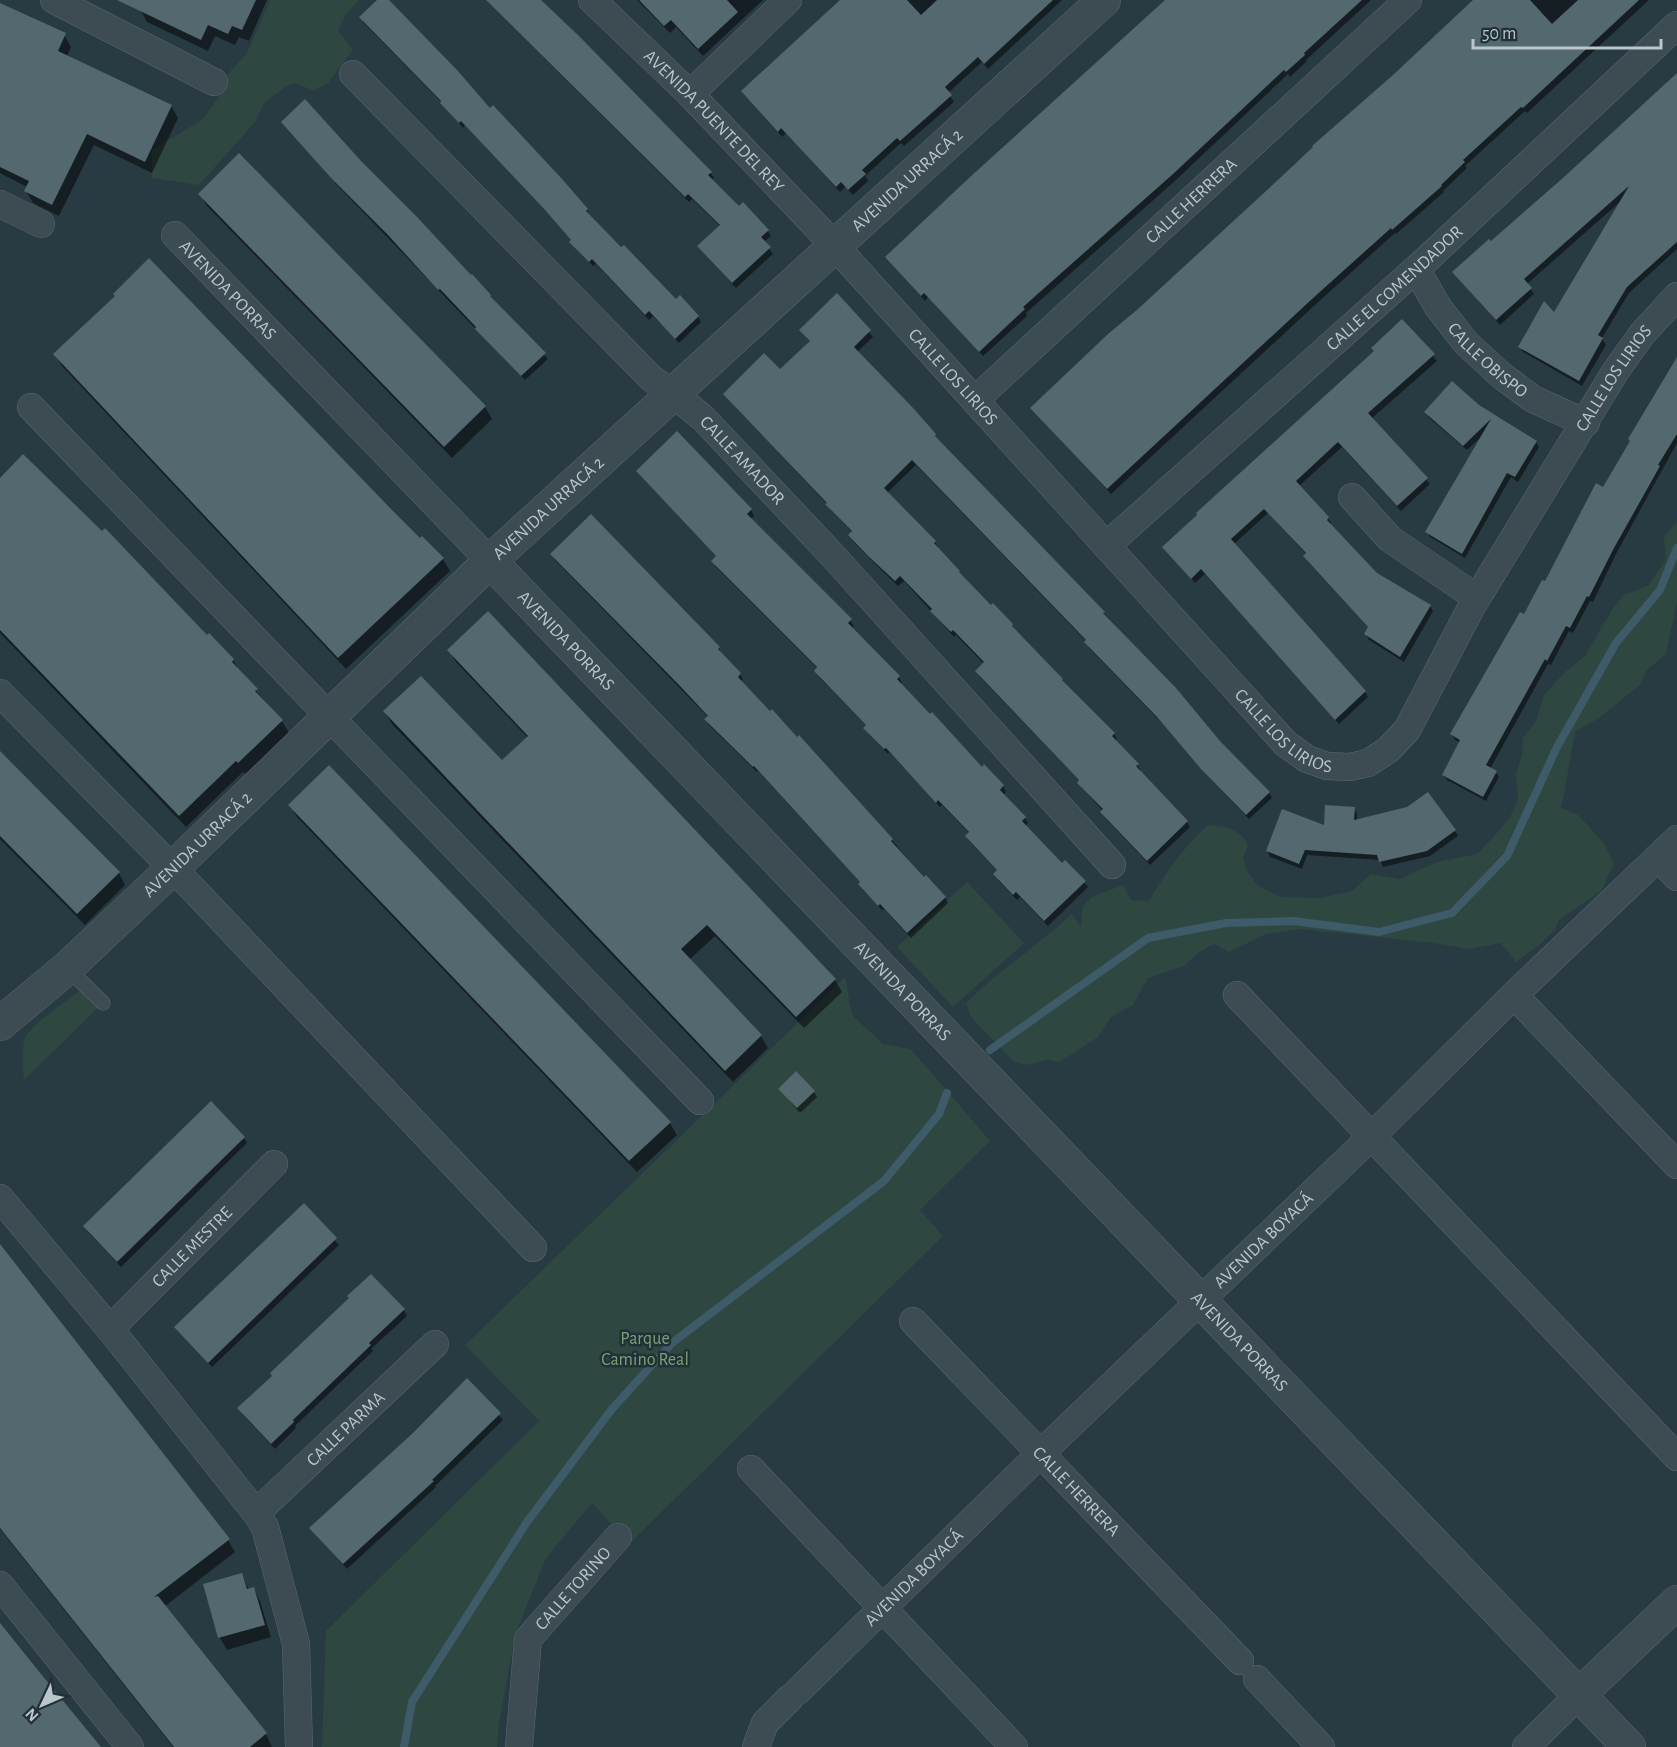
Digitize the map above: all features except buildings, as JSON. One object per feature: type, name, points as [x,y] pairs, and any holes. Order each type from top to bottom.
[{"type":"street","points":[[54,0],[214,82]]},
{"type":"street","name":"AVENIDA PUENTE DEL REY","points":[[592,0],[690,94],[835,246]]},
{"type":"street","points":[[690,94],[789,0]]},
{"type":"street","name":"AVENIDA URRACÁ 2","points":[[0,1024],[67,968],[173,868],[490,561],[1104,0]]},
{"type":"street","name":"CALLE HERRERA","points":[[975,400],[1408,0]]},
{"type":"street","name":"CALLE EL COMENDADOR","points":[[1106,546],[1416,269],[1677,25]]},
{"type":"street","name":"CALLE AMADOR","points":[[353,74],[651,378],[703,418],[834,557],[1112,865]]},
{"type":"street","points":[[0,204],[41,224]]},
{"type":"street","name":"AVENIDA PORRAS","points":[[175,235],[1629,1747]]},
{"type":"street","name":"CALLE LOS LIRIOS","points":[[835,246],[1286,744],[1307,759],[1327,766],[1350,767],[1368,763],[1388,750],[1407,730],[1477,598],[1586,423],[1615,372],[1635,343],[1677,296]]},
{"type":"street","name":"CALLE OBISPO","points":[[1416,269],[1438,308],[1466,343],[1502,376],[1533,399],[1586,423]]},
{"type":"street","points":[[31,406],[700,1101]]},
{"type":"street","points":[[1352,497],[1390,539],[1477,598]]},
{"type":"street","points":[[0,693],[173,868],[533,1248]]},
{"type":"street","points":[[1667,848],[1677,877]]},
{"type":"street","name":"AVENIDA BOYACÁ","points":[[756,1747],[765,1723],[794,1694],[1667,848]]},
{"type":"street","points":[[1237,995],[1677,1457]]},
{"type":"street","points":[[1514,995],[1677,1165]]},
{"type":"street","name":"CALLE MESTRE","points":[[110,1329],[274,1164]]},
{"type":"street","points":[[0,1198],[110,1329],[265,1527],[296,1644],[299,1747]]},
{"type":"street","name":"CALLE HERRERA","points":[[913,1321],[1322,1747]]},
{"type":"street","name":"CALLE PARMA","points":[[256,1513],[435,1344]]},
{"type":"street","points":[[751,1469],[1014,1747]]},
{"type":"street","name":"CALLE TORINO","points":[[519,1747],[528,1639],[618,1538]]},
{"type":"street","points":[[0,1585],[130,1747]]},
{"type":"street","points":[[1526,1747],[1677,1602]]},
{"type":"lane","points":[[67,968],[103,1003]]},
{"type":"green space","points":[[270,0],[359,0],[346,14],[338,30],[353,50],[328,83],[314,91],[295,83],[285,87],[264,103],[255,122],[199,185],[152,178],[152,150],[202,120],[220,95],[228,74],[247,53]]},
{"type":"green space","points":[[1677,522],[1677,602],[1666,654],[1647,670],[1640,685],[1599,718],[1576,731],[1561,808],[1578,815],[1604,843],[1614,864],[1601,891],[1559,920],[1555,930],[1516,962],[1501,943],[1469,949],[1434,943],[1301,929],[1266,934],[1229,952],[1214,944],[1198,953],[1184,966],[1148,978],[1133,1005],[1111,1017],[1098,1037],[1060,1062],[1048,1060],[1026,1065],[1014,1062],[971,1017],[966,1003],[1072,914],[1081,927],[1083,906],[1092,897],[1123,885],[1131,900],[1149,901],[1176,861],[1208,825],[1226,828],[1241,835],[1248,846],[1243,858],[1247,871],[1258,886],[1280,897],[1320,898],[1352,891],[1371,874],[1400,879],[1437,862],[1477,854],[1510,817],[1518,799],[1516,774],[1522,755],[1523,738],[1536,721],[1544,695],[1565,672],[1585,656],[1613,608],[1624,595],[1649,585],[1666,559],[1664,536]]},
{"type":"green space","points":[[967,882],[1024,943],[953,1007],[897,947]]},
{"type":"green space","name":"Parque Camino Real","points":[[845,977],[852,1015],[883,1044],[910,1049],[990,1141],[920,1210],[943,1236],[629,1544],[592,1503],[546,1558],[515,1635],[497,1747],[322,1747],[326,1631],[539,1421],[465,1345]]},
{"type":"green space","points":[[82,989],[99,1007],[24,1080],[23,1048],[28,1033]]},
{"type":"waterway","points":[[990,1050],[1148,938],[1226,923],[1294,921],[1379,932],[1452,913],[1507,856],[1557,747],[1616,643],[1660,590],[1677,548]]},
{"type":"waterway","points":[[404,1747],[412,1702],[527,1522],[612,1409],[672,1343],[884,1181],[939,1114],[947,1093]]}]
